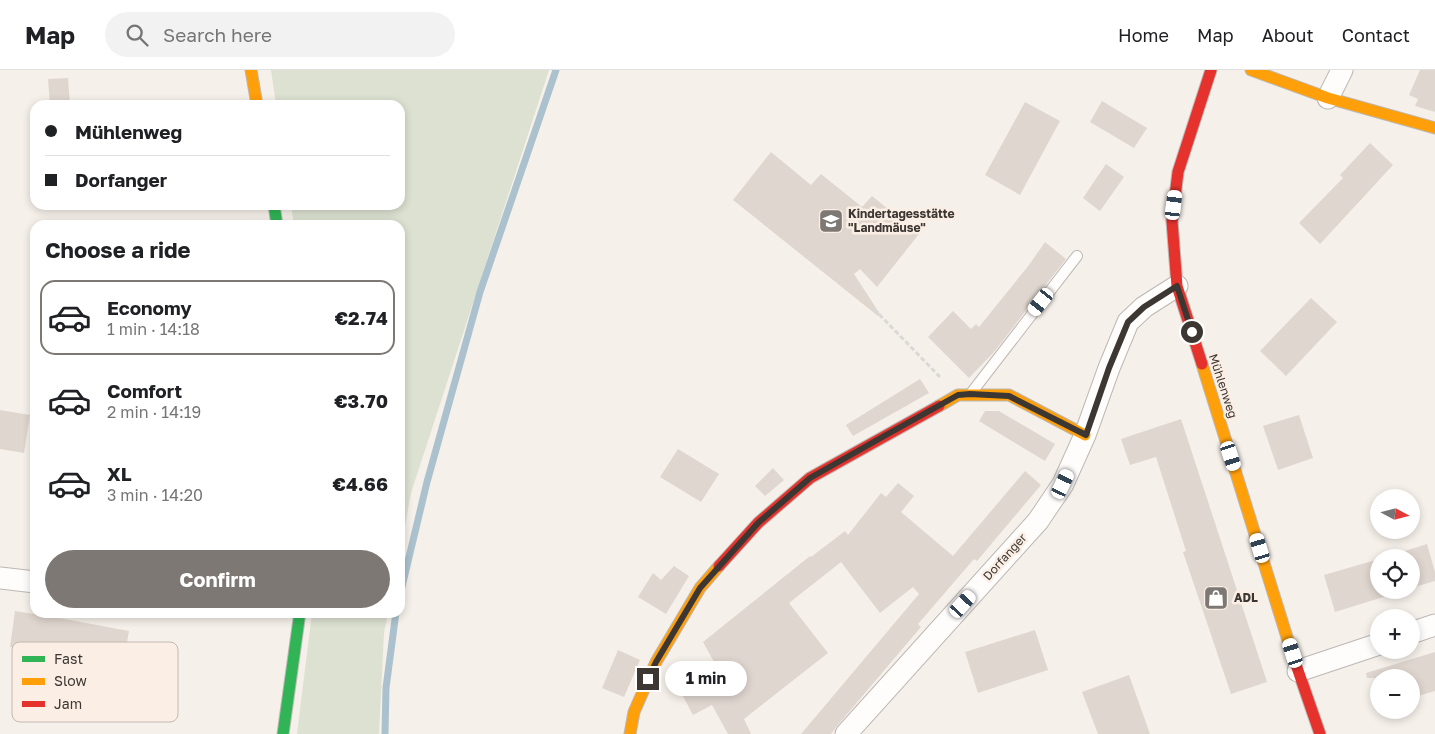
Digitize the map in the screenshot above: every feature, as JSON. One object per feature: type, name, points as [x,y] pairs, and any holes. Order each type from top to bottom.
[{"type":"street","points":[[251,70],[256,100]]},
{"type":"street","name":"Mühlenweg","points":[[1211,70],[1178,172],[1172,222],[1177,286],[1298,671],[1320,734]]},
{"type":"street","points":[[1251,70],[1328,98],[1435,128]]},
{"type":"street","points":[[1328,98],[1342,70]]},
{"type":"street","name":"Dorfanger","points":[[846,734],[1038,521],[1063,484],[1086,435],[1109,368],[1128,322],[1144,307],[1177,286]]},
{"type":"street","points":[[630,734],[634,712],[656,662],[700,588],[758,523],[810,478],[964,395],[1009,396],[1086,435]]},
{"type":"street","points":[[0,578],[30,581]]},
{"type":"street","points":[[283,734],[299,618]]},
{"type":"street","points":[[1420,630],[1435,625]]},
{"type":"street","points":[[1298,671],[1370,647]]},
{"type":"lane","points":[[964,395],[1076,256]]},
{"type":"path","points":[[874,309],[964,395]]},
{"type":"green space","points":[[271,70],[549,70],[411,493],[405,526],[405,220],[293,220],[292,210],[405,210],[405,100],[275,100]]},
{"type":"green space","points":[[311,618],[387,618],[384,633],[379,734],[297,734]]},
{"type":"building","points":[[1420,70],[1435,70],[1435,112],[1415,106],[1418,99],[1409,95]]},
{"type":"building","points":[[68,78],[70,100],[50,100],[48,79]]},
{"type":"building","points":[[1102,101],[1147,128],[1134,148],[1090,122]]},
{"type":"building","points":[[1025,102],[1060,121],[1020,195],[985,175]]},
{"type":"building","points":[[1370,143],[1393,165],[1320,244],[1299,223],[1343,178],[1340,175]]},
{"type":"building","name":"Kindertagesstätte \"Landmäuse\"","points":[[771,152],[811,185],[821,174],[862,207],[872,196],[919,234],[877,287],[860,269],[854,274],[880,314],[878,316],[733,200]]},
{"type":"building","points":[[1106,164],[1124,177],[1100,211],[1083,198]]},
{"type":"building","points":[[1045,242],[1066,259],[994,352],[969,378],[928,337],[953,311],[971,329],[976,324],[979,327]]},
{"type":"building","points":[[1311,298],[1337,322],[1286,376],[1260,351]]},
{"type":"building","points":[[920,379],[929,393],[853,436],[846,425]]},
{"type":"building","points":[[0,410],[30,415],[24,453],[0,449]]},
{"type":"building","points":[[985,411],[999,411],[1055,444],[1045,461],[979,421]]},
{"type":"building","points":[[1299,415],[1313,458],[1278,470],[1263,426]]},
{"type":"building","points":[[1181,419],[1267,682],[1231,694],[1183,552],[1186,551],[1156,457],[1130,465],[1121,439]]},
{"type":"building","points":[[678,449],[719,474],[701,502],[660,477]]},
{"type":"building","points":[[773,468],[784,480],[765,496],[755,486]]},
{"type":"building","points":[[1025,471],[1041,485],[977,561],[974,559],[918,624],[921,627],[831,734],[801,734],[919,594],[913,587],[880,613],[841,562],[789,603],[828,653],[744,719],[751,734],[728,734],[712,705],[693,715],[676,683],[714,662],[703,642],[810,556],[845,531],[848,535],[881,493],[886,497],[898,483],[914,496],[901,512],[953,556]]},
{"type":"building","points":[[1427,544],[1435,572],[1435,581],[1420,585],[1420,549],[1411,549]]},
{"type":"building","points":[[1370,562],[1370,599],[1377,599],[1335,612],[1324,575]]},
{"type":"building","points":[[674,566],[689,576],[666,614],[638,597],[653,573],[661,580]]},
{"type":"building","points":[[15,611],[30,613],[30,618],[59,618],[129,631],[127,642],[12,642],[12,647],[10,647]]},
{"type":"building","points":[[1035,630],[1048,670],[978,693],[965,652]]},
{"type":"building","points":[[618,650],[640,660],[624,697],[602,688]]},
{"type":"building","points":[[1435,652],[1435,691],[1420,695],[1420,669],[1379,669],[1412,659],[1420,659],[1420,657]]},
{"type":"building","points":[[1370,672],[1370,678],[1367,678],[1366,673]]},
{"type":"building","points":[[1129,675],[1150,734],[1098,734],[1082,692]]},
{"type":"waterway","points":[[405,574],[427,482],[480,292],[556,70]]},
{"type":"waterway","points":[[385,734],[386,688],[395,618]]},
{"type":"traffic: fast","points":[[275,210],[276,220]]},
{"type":"traffic: fast","points":[[283,734],[299,618]]},
{"type":"traffic: slow","points":[[251,70],[256,100]]},
{"type":"traffic: slow","points":[[1251,70],[1328,98],[1435,128]]},
{"type":"traffic: slow","points":[[1202,364],[1291,650]]},
{"type":"traffic: slow","points":[[939,406],[958,395],[1009,395],[1085,435]]},
{"type":"traffic: slow","points":[[630,734],[634,712],[656,662],[700,588],[719,566]]},
{"type":"traffic: jam","points":[[1202,364],[1177,286],[1172,221],[1178,172],[1211,70]]},
{"type":"traffic: jam","points":[[719,566],[758,523],[810,478],[939,406]]},
{"type":"traffic: jam","points":[[1291,650],[1320,734]]},
{"type":"place","name":"Kindertagesstätte \"Landmäuse\"","points":[[831,221]]},
{"type":"place","name":"ADL","points":[[1216,598]]},
{"type":"route","points":[[648,679],[700,588],[758,523],[810,478],[958,395],[1009,396],[1086,435],[1109,368],[1128,322],[1144,307],[1177,286],[1192,332]]}]
